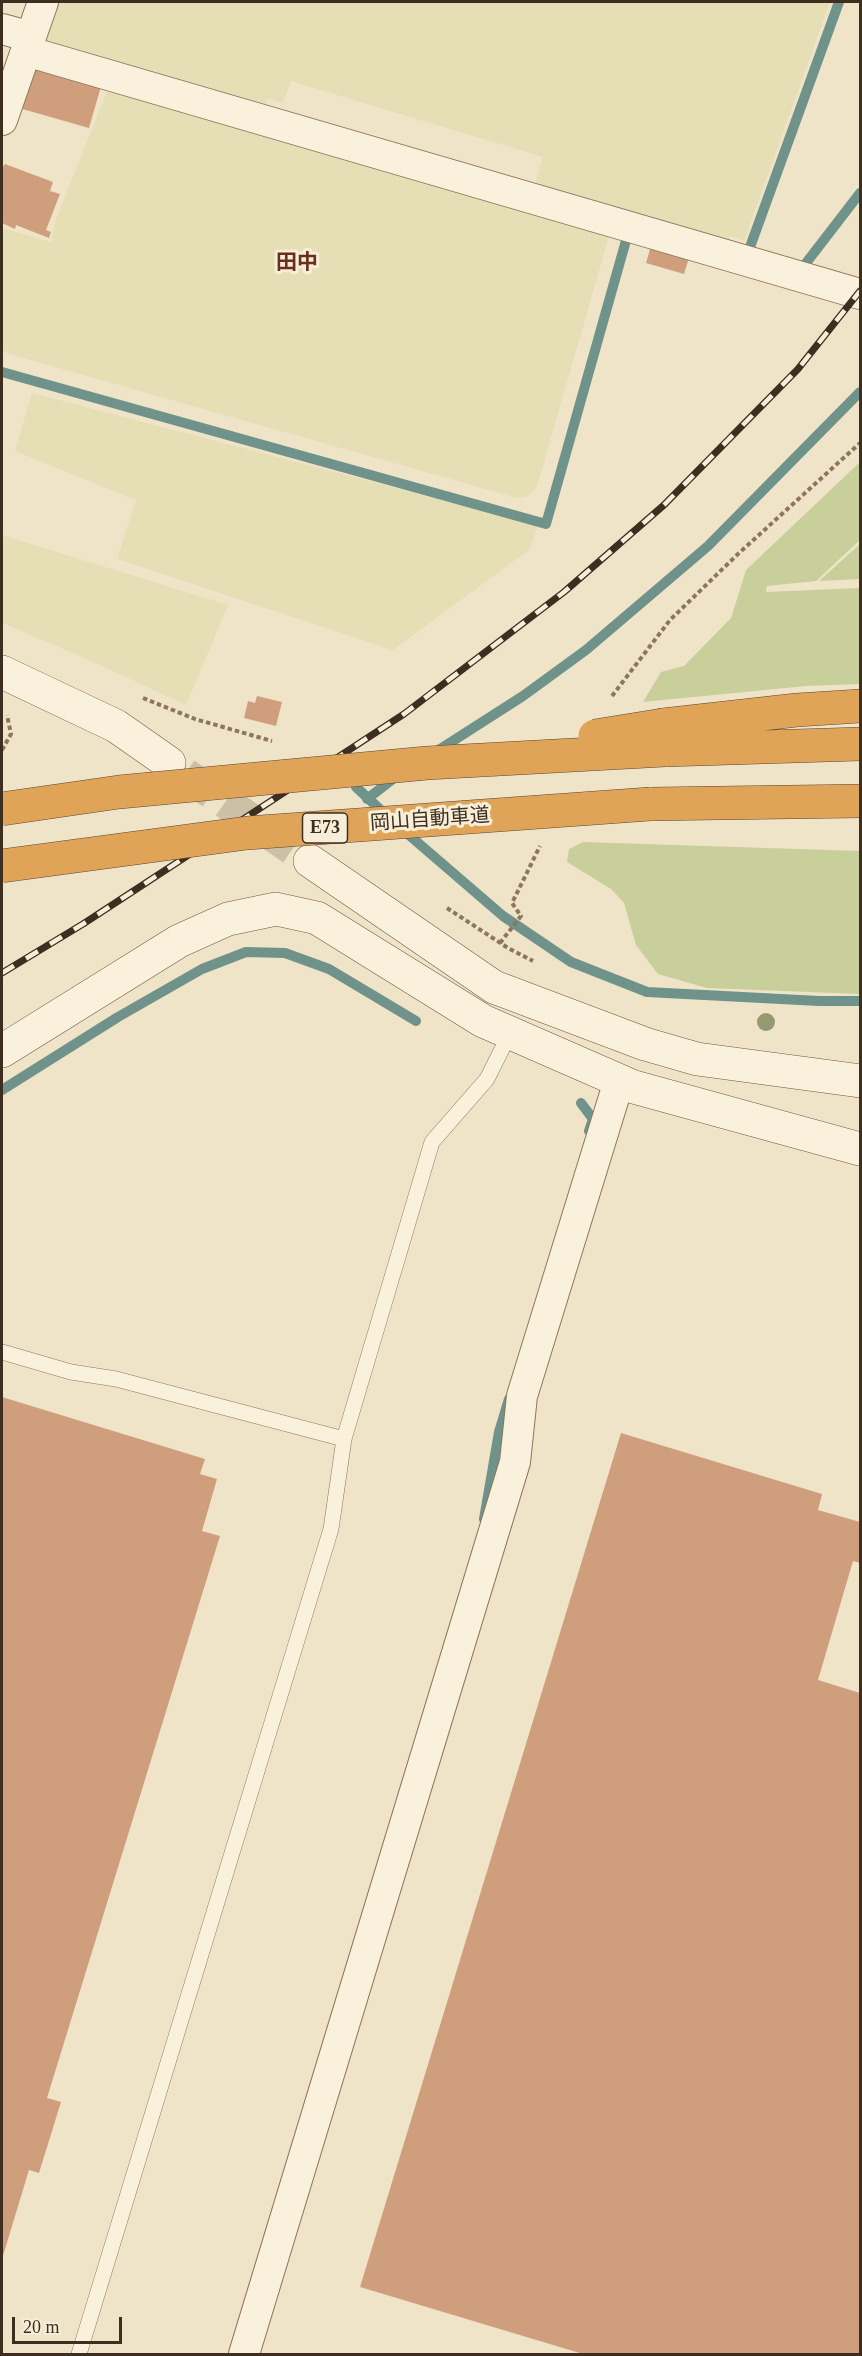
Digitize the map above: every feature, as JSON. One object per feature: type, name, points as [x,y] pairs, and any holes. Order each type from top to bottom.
[{"type":"highway","points":[[2,809],[119,792],[664,738],[796,710],[861,706]]},
{"type":"highway","points":[[664,738],[861,744]]},
{"type":"highway","name":"岡山自動車道","points":[[2,866],[247,833],[650,804],[861,801]]},
{"type":"street","points":[[2,120],[43,2]]},
{"type":"street","points":[[2,29],[29,44],[861,294]]},
{"type":"street","points":[[2,672],[116,726],[169,763]]},
{"type":"street","points":[[310,861],[494,987],[645,1044],[697,1059],[861,1081]]},
{"type":"street","points":[[2,1051],[179,941],[228,919],[276,909],[317,918],[483,1021],[619,1081],[861,1149]]},
{"type":"street","points":[[244,2355],[516,1462],[522,1396],[619,1081]]},
{"type":"lane","points":[[80,2355],[331,1529],[344,1439],[432,1142],[487,1079],[510,1033]]},
{"type":"lane","points":[[2,1352],[71,1372],[116,1378],[344,1439]]},
{"type":"path","points":[[609,701],[614,691],[670,620],[738,554],[861,443]]},
{"type":"path","points":[[136,695],[195,719],[278,742]]},
{"type":"path","points":[[2,709],[8,717],[11,734],[2,750]]},
{"type":"path","points":[[500,943],[521,916],[512,903],[543,839]]},
{"type":"path","points":[[441,904],[500,943],[536,963]]},
{"type":"shaded area","points":[[59,2],[830,2],[744,241],[731,236],[728,246],[534,187],[543,157],[291,81],[283,103],[268,98],[266,104],[43,43]]},
{"type":"shaded area","points":[[108,89],[610,233],[537,486],[528,496],[517,498],[2,350],[2,228],[51,242],[57,217]]},
{"type":"shaded area","points":[[32,393],[538,525],[530,549],[393,650],[117,559],[136,500],[15,451]]},
{"type":"shaded area","points":[[2,535],[228,605],[186,705],[2,623]]},
{"type":"green space","points":[[860,462],[860,540],[816,581],[767,586],[766,592],[860,588],[860,684],[806,686],[643,702],[661,672],[684,666],[731,618],[746,570]]},
{"type":"green space","points":[[860,544],[860,579],[819,581]]},
{"type":"green space","points":[[583,842],[860,851],[860,994],[707,988],[658,974],[636,945],[624,903],[611,889],[567,862],[569,849]]},
{"type":"building","points":[[33,63],[102,83],[89,128],[19,108]]},
{"type":"building","points":[[5,164],[53,182],[50,191],[60,194],[46,230],[51,232],[49,238],[16,225],[15,229],[2,223],[2,168]]},
{"type":"building","points":[[651,246],[689,258],[684,274],[646,263]]},
{"type":"building","points":[[257,696],[282,702],[276,726],[244,718],[248,701],[255,703]]},
{"type":"building","points":[[2,1397],[205,1459],[200,1474],[217,1479],[202,1531],[220,1536],[47,2098],[61,2102],[39,2173],[29,2170],[2,2259]]},
{"type":"building","points":[[621,1433],[822,1494],[818,1510],[860,1522],[860,1563],[853,1561],[818,1680],[860,1693],[860,2354],[583,2354],[360,2287]]},
{"type":"waterway","points":[[750,247],[839,2]]},
{"type":"waterway","points":[[803,267],[860,193]]},
{"type":"waterway","points":[[2,372],[546,524],[627,237],[634,239]]},
{"type":"waterway","points":[[434,753],[523,696],[586,650],[708,546],[860,392]]},
{"type":"waterway","points":[[367,799],[398,775]]},
{"type":"waterway","points":[[356,787],[386,815]]},
{"type":"waterway","points":[[402,829],[503,916],[571,962],[647,992],[860,1001]]},
{"type":"waterway","points":[[2,1090],[118,1017],[202,969],[246,952],[285,953],[329,969],[416,1021]]},
{"type":"waterway","points":[[581,1103],[593,1119],[589,1131]]},
{"type":"waterway","points":[[484,1519],[499,1432],[509,1399]]},
{"type":"tunnel","points":[[185,774],[310,861]]},
{"type":"railway","points":[[2,973],[83,924],[404,714],[564,592],[664,505],[798,369],[860,291]]},
{"type":"district","name":"田中","points":[[297,264]]}]
